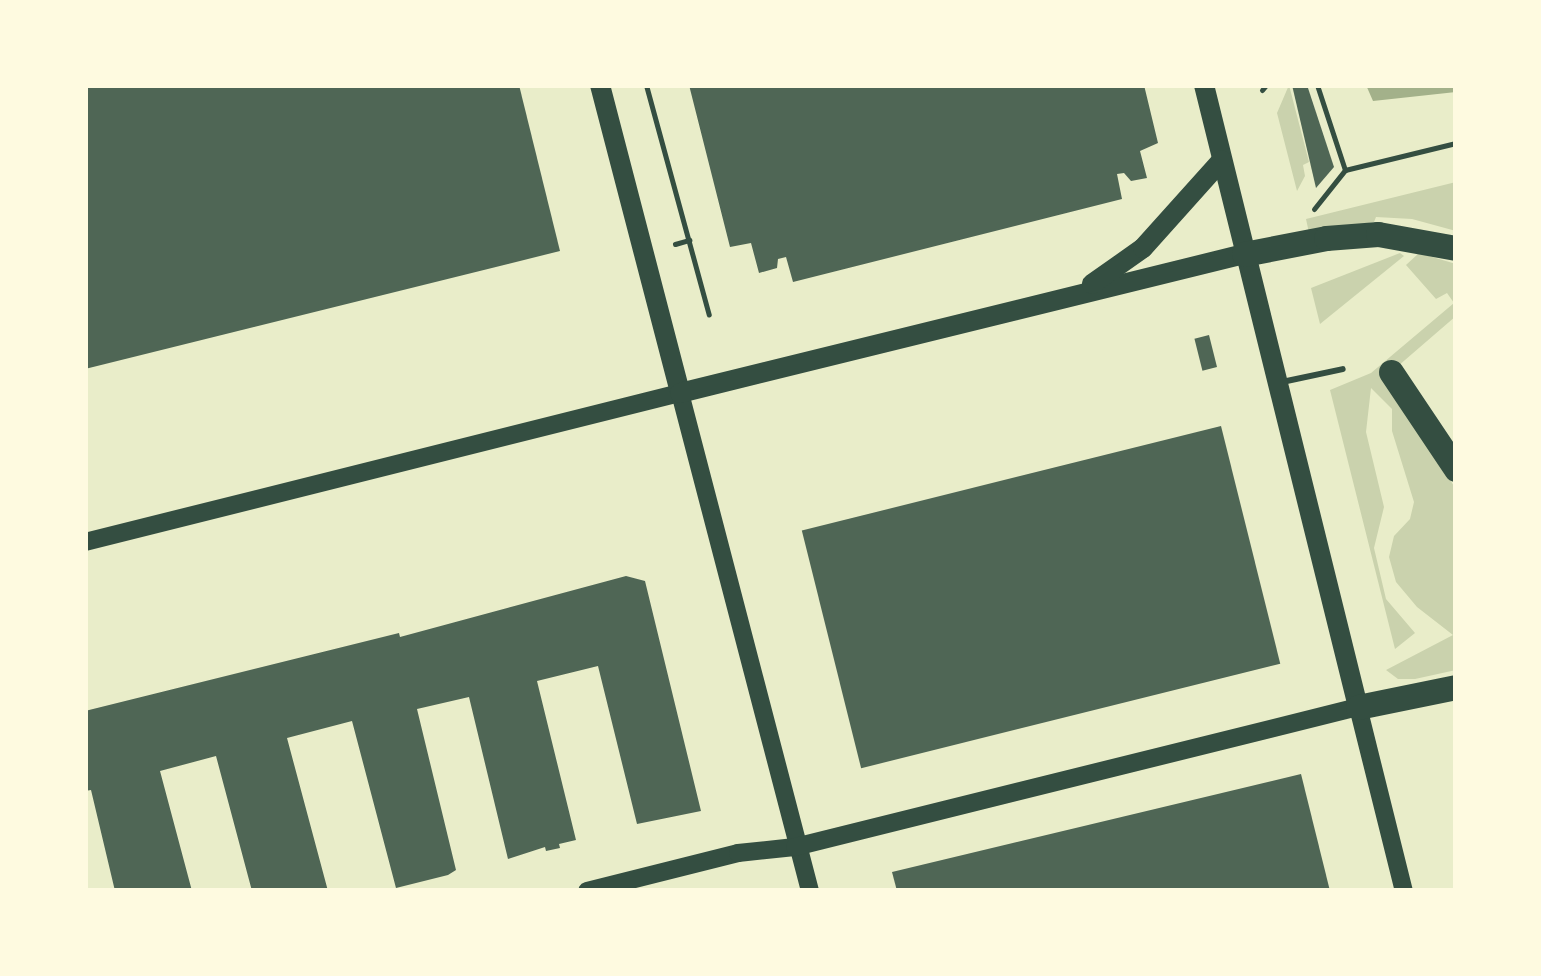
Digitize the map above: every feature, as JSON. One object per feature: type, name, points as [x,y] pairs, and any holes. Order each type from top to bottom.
[{"type":"highway","points":[[1244,254],[1326,238],[1378,234],[1456,248]]},
{"type":"highway","points":[[1391,372],[1456,469]]},
{"type":"highway","points":[[1358,707],[1456,686]]},
{"type":"main road","points":[[600,85],[680,393],[1244,254]]},
{"type":"main road","points":[[1204,85],[1358,707]]},
{"type":"main road","points":[[1082,292],[1143,248],[1222,160]]},
{"type":"street","points":[[85,542],[680,393],[810,891]]},
{"type":"street","points":[[587,891],[738,853],[796,846],[1358,707],[1404,891]]},
{"type":"lane","points":[[1276,383],[1343,368]]},
{"type":"path","points":[[646,85],[709,315]]},
{"type":"path","points":[[1318,85],[1345,170]]},
{"type":"path","points":[[1314,209],[1345,170],[1456,143]]},
{"type":"path","points":[[675,244],[688,240]]},
{"type":"shaded area","points":[[1289,85],[1309,162],[1303,165],[1305,176],[1297,191],[1277,113]]},
{"type":"shaded area","points":[[1366,85],[1456,85],[1456,92],[1373,101]]},
{"type":"shaded area","points":[[1456,182],[1456,231],[1412,219],[1376,217],[1374,222],[1309,233],[1306,219]]},
{"type":"shaded area","points":[[1400,253],[1404,256],[1320,324],[1311,288]]},
{"type":"shaded area","points":[[1419,253],[1456,264],[1456,316],[1383,379],[1456,489],[1456,670],[1398,679],[1386,670],[1453,635],[1417,607],[1396,582],[1389,557],[1394,536],[1410,519],[1414,502],[1392,431],[1392,409],[1371,388],[1366,432],[1384,507],[1374,548],[1386,599],[1415,633],[1395,649],[1330,390],[1371,373],[1454,303],[1447,293],[1436,299],[1406,265]]},
{"type":"building","points":[[85,85],[519,85],[560,251],[85,369]]},
{"type":"building","points":[[689,85],[1144,85],[1158,143],[1140,151],[1147,178],[1131,181],[1124,173],[1117,174],[1122,199],[793,282],[786,257],[778,259],[777,268],[759,273],[751,243],[730,247]]},
{"type":"building","points":[[1292,85],[1307,85],[1334,167],[1316,188]]},
{"type":"building","points":[[1209,335],[1217,367],[1202,371],[1194,339]]},
{"type":"building","points":[[1221,426],[1280,664],[861,768],[802,531]]},
{"type":"building","points":[[626,576],[645,581],[701,811],[637,824],[598,666],[537,681],[576,840],[559,844],[560,848],[546,851],[545,847],[508,859],[469,697],[417,709],[456,870],[448,875],[396,888],[352,721],[287,738],[328,891],[252,891],[216,756],[160,771],[192,891],[115,891],[91,790],[85,791],[85,711],[399,633],[400,637]]},
{"type":"building","points":[[1301,774],[1330,891],[897,891],[892,872]]}]
